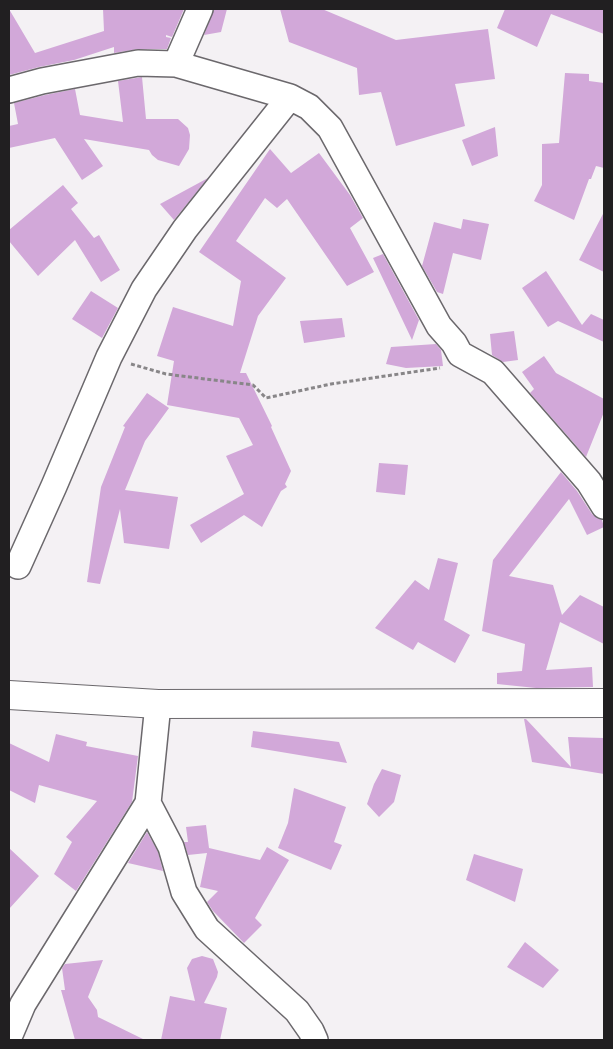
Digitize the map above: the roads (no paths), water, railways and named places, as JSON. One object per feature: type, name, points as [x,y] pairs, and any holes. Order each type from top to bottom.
[{"type":"main road","points":[[9,694],[158,704],[604,703]]},
{"type":"street","points":[[176,64],[200,9]]},
{"type":"street","points":[[9,90],[42,81],[138,63],[176,64],[290,98],[309,107],[330,128],[439,326],[454,342],[460,354],[493,372],[589,482],[604,506]]},
{"type":"street","points":[[18,566],[109,358],[144,289],[185,230],[290,98]]},
{"type":"street","points":[[9,1037],[23,1004],[148,803],[158,704]]},
{"type":"street","points":[[148,803],[171,847],[184,892],[207,929],[297,1011],[315,1040]]}]
